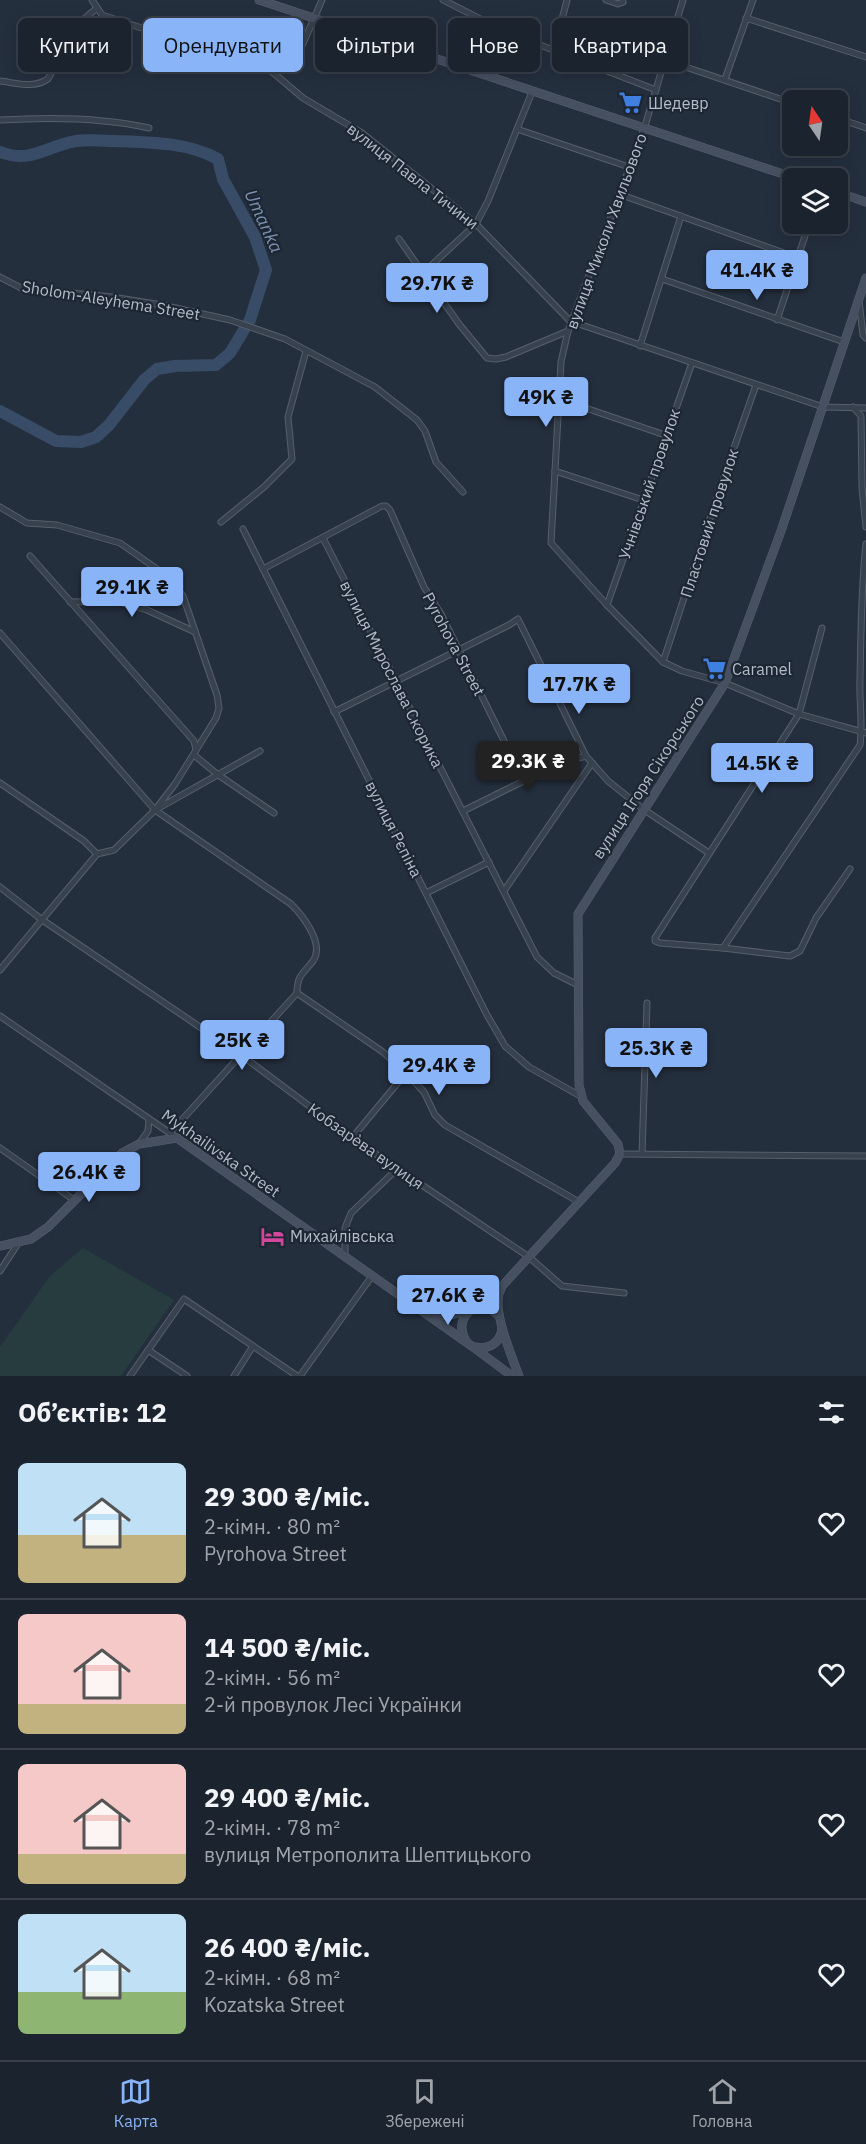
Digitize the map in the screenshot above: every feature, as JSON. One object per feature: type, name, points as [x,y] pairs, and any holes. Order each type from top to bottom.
[{"type":"main road","points":[[259,0],[315,19]]},
{"type":"main road","points":[[436,60],[782,174]]},
{"type":"main road","points":[[848,196],[866,202]]},
{"type":"main road","name":"вулиця Ігоря Сікорського","points":[[582,1097],[579,1085],[578,914],[725,683],[781,531],[866,278]]},
{"type":"main road","points":[[503,1285],[498,1294],[501,1320],[500,1338],[487,1348],[471,1345],[462,1332],[463,1319],[503,1285],[615,1163],[620,1154],[613,1136],[582,1097]]},
{"type":"main road","points":[[0,1246],[31,1239],[48,1227],[122,1154],[139,1144],[177,1138]]},
{"type":"main road","name":"Mykhailivska Street","points":[[177,1138],[512,1376]]},
{"type":"main road","points":[[425,1313],[447,1316],[474,1309],[490,1309],[501,1320],[519,1376]]},
{"type":"street","name":"вулиця Павла Тичини","points":[[92,0],[102,15],[143,28]]},
{"type":"street","points":[[315,18],[322,0]]},
{"type":"street","points":[[443,0],[504,31],[552,49]]},
{"type":"street","points":[[562,18],[567,0]]},
{"type":"street","points":[[606,0],[618,4],[623,2]]},
{"type":"street","name":"вулиця Миколи Хвильового","points":[[678,18],[683,0]]},
{"type":"street","points":[[725,79],[753,0]]},
{"type":"street","points":[[0,81],[32,86],[48,79],[78,24],[97,8]]},
{"type":"street","points":[[746,18],[866,57]]},
{"type":"street","points":[[303,45],[315,19]]},
{"type":"street","points":[[688,67],[782,99]]},
{"type":"street","name":"вулиця Павла Тичини","points":[[272,72],[303,98],[362,133],[476,224],[570,321],[823,407],[866,408]]},
{"type":"street","points":[[610,72],[656,90]]},
{"type":"street","name":"вулиця Миколи Хвильового","points":[[607,605],[552,541],[561,362],[570,321],[644,129],[661,72]]},
{"type":"street","points":[[423,273],[476,224],[532,92]]},
{"type":"street","points":[[0,120],[63,118],[128,123],[148,128]]},
{"type":"street","points":[[848,122],[866,128]]},
{"type":"street","points":[[517,129],[629,166]]},
{"type":"street","points":[[619,194],[798,258]]},
{"type":"street","points":[[640,346],[681,216]]},
{"type":"street","points":[[777,320],[806,234]]},
{"type":"street","points":[[399,239],[459,324],[487,358],[496,359],[568,331]]},
{"type":"street","name":"Sholom-Aleyhema Street","points":[[0,277],[21,288],[112,297],[162,305],[230,320],[285,339],[375,387],[417,420],[425,431],[436,462],[463,492]]},
{"type":"street","points":[[662,279],[844,342]]},
{"type":"street","points":[[859,300],[863,335],[866,338]]},
{"type":"street","points":[[221,522],[264,487],[292,459],[288,417],[306,351]]},
{"type":"street","name":"Учнівський провулок","points":[[607,605],[692,363]]},
{"type":"street","name":"Пластовий провулок","points":[[663,662],[756,385]]},
{"type":"street","points":[[559,399],[665,435]]},
{"type":"street","points":[[853,407],[861,416],[862,488],[866,526]]},
{"type":"street","points":[[555,471],[643,500]]},
{"type":"street","name":"Pyrohova Street","points":[[323,538],[382,506],[390,510],[424,587],[441,614],[524,781]]},
{"type":"street","points":[[0,507],[27,524],[57,525],[120,543],[167,576],[183,596],[217,694],[219,708],[216,718],[195,753],[155,810],[114,850],[97,854],[0,970]]},
{"type":"street","name":"вулиця Рєпіна","points":[[243,529],[487,1015],[505,1046],[529,1067],[582,1097]]},
{"type":"street","points":[[263,568],[323,538]]},
{"type":"street","name":"вулиця Мирослава Скорика","points":[[323,538],[537,957],[554,973],[578,985]]},
{"type":"street","points":[[723,948],[860,745],[864,733],[861,592],[866,544]]},
{"type":"street","points":[[30,556],[194,741],[195,753],[217,774],[274,813]]},
{"type":"street","points":[[70,602],[115,601],[147,610],[195,632]]},
{"type":"street","points":[[607,605],[663,662],[682,671],[725,683],[799,714],[864,733]]},
{"type":"street","points":[[334,712],[518,619],[592,764],[608,781],[643,809],[709,853]]},
{"type":"street","points":[[822,628],[799,714],[655,938],[656,941],[660,944],[795,955],[800,951],[816,918],[850,869]]},
{"type":"street","points":[[0,633],[155,810],[291,904],[303,916],[317,945],[317,952],[297,981],[297,993],[170,1133]]},
{"type":"street","points":[[155,810],[260,751]]},
{"type":"street","points":[[463,811],[560,763],[586,756]]},
{"type":"street","points":[[504,891],[592,764]]},
{"type":"street","points":[[0,783],[84,841],[97,854]]},
{"type":"street","points":[[426,893],[489,862]]},
{"type":"street","name":"Кобзарèва вулиця","points":[[0,888],[41,919],[241,1055],[352,1138],[529,1257],[562,1286],[624,1293]]},
{"type":"street","points":[[297,993],[364,1038],[406,1072],[424,1092],[435,1115],[445,1125],[579,1202]]},
{"type":"street","points":[[642,1154],[647,1003]]},
{"type":"street","name":"Mykhailivska Street","points":[[0,1016],[177,1138]]},
{"type":"street","points":[[352,1138],[406,1072]]},
{"type":"street","points":[[139,1144],[148,1131],[149,1119]]},
{"type":"street","points":[[0,1148],[74,1200]]},
{"type":"street","points":[[620,1154],[866,1156]]},
{"type":"street","points":[[345,1257],[345,1228],[351,1213],[396,1168]]},
{"type":"street","points":[[0,1271],[19,1242]]},
{"type":"street","points":[[130,1376],[184,1299],[299,1376],[372,1276]]},
{"type":"street","points":[[234,1376],[253,1346]]},
{"type":"street","points":[[148,1350],[187,1376]]},
{"type":"green space","points":[[83,1248],[174,1300],[121,1376],[0,1376],[0,1347],[50,1276]]},
{"type":"waterway","name":"Umanka","points":[[0,152],[11,155],[30,155],[65,143],[90,140],[167,144],[206,153],[218,159],[223,179],[255,237],[266,270],[250,320],[230,353],[216,365],[157,369],[144,380],[109,425],[96,437],[81,442],[56,441],[0,411]]},
{"type":"place","name":"Шедевр","points":[[630,103]]},
{"type":"place","name":"Caramel","points":[[714,669]]},
{"type":"place","name":"Михайлівська","points":[[272,1236]]}]
